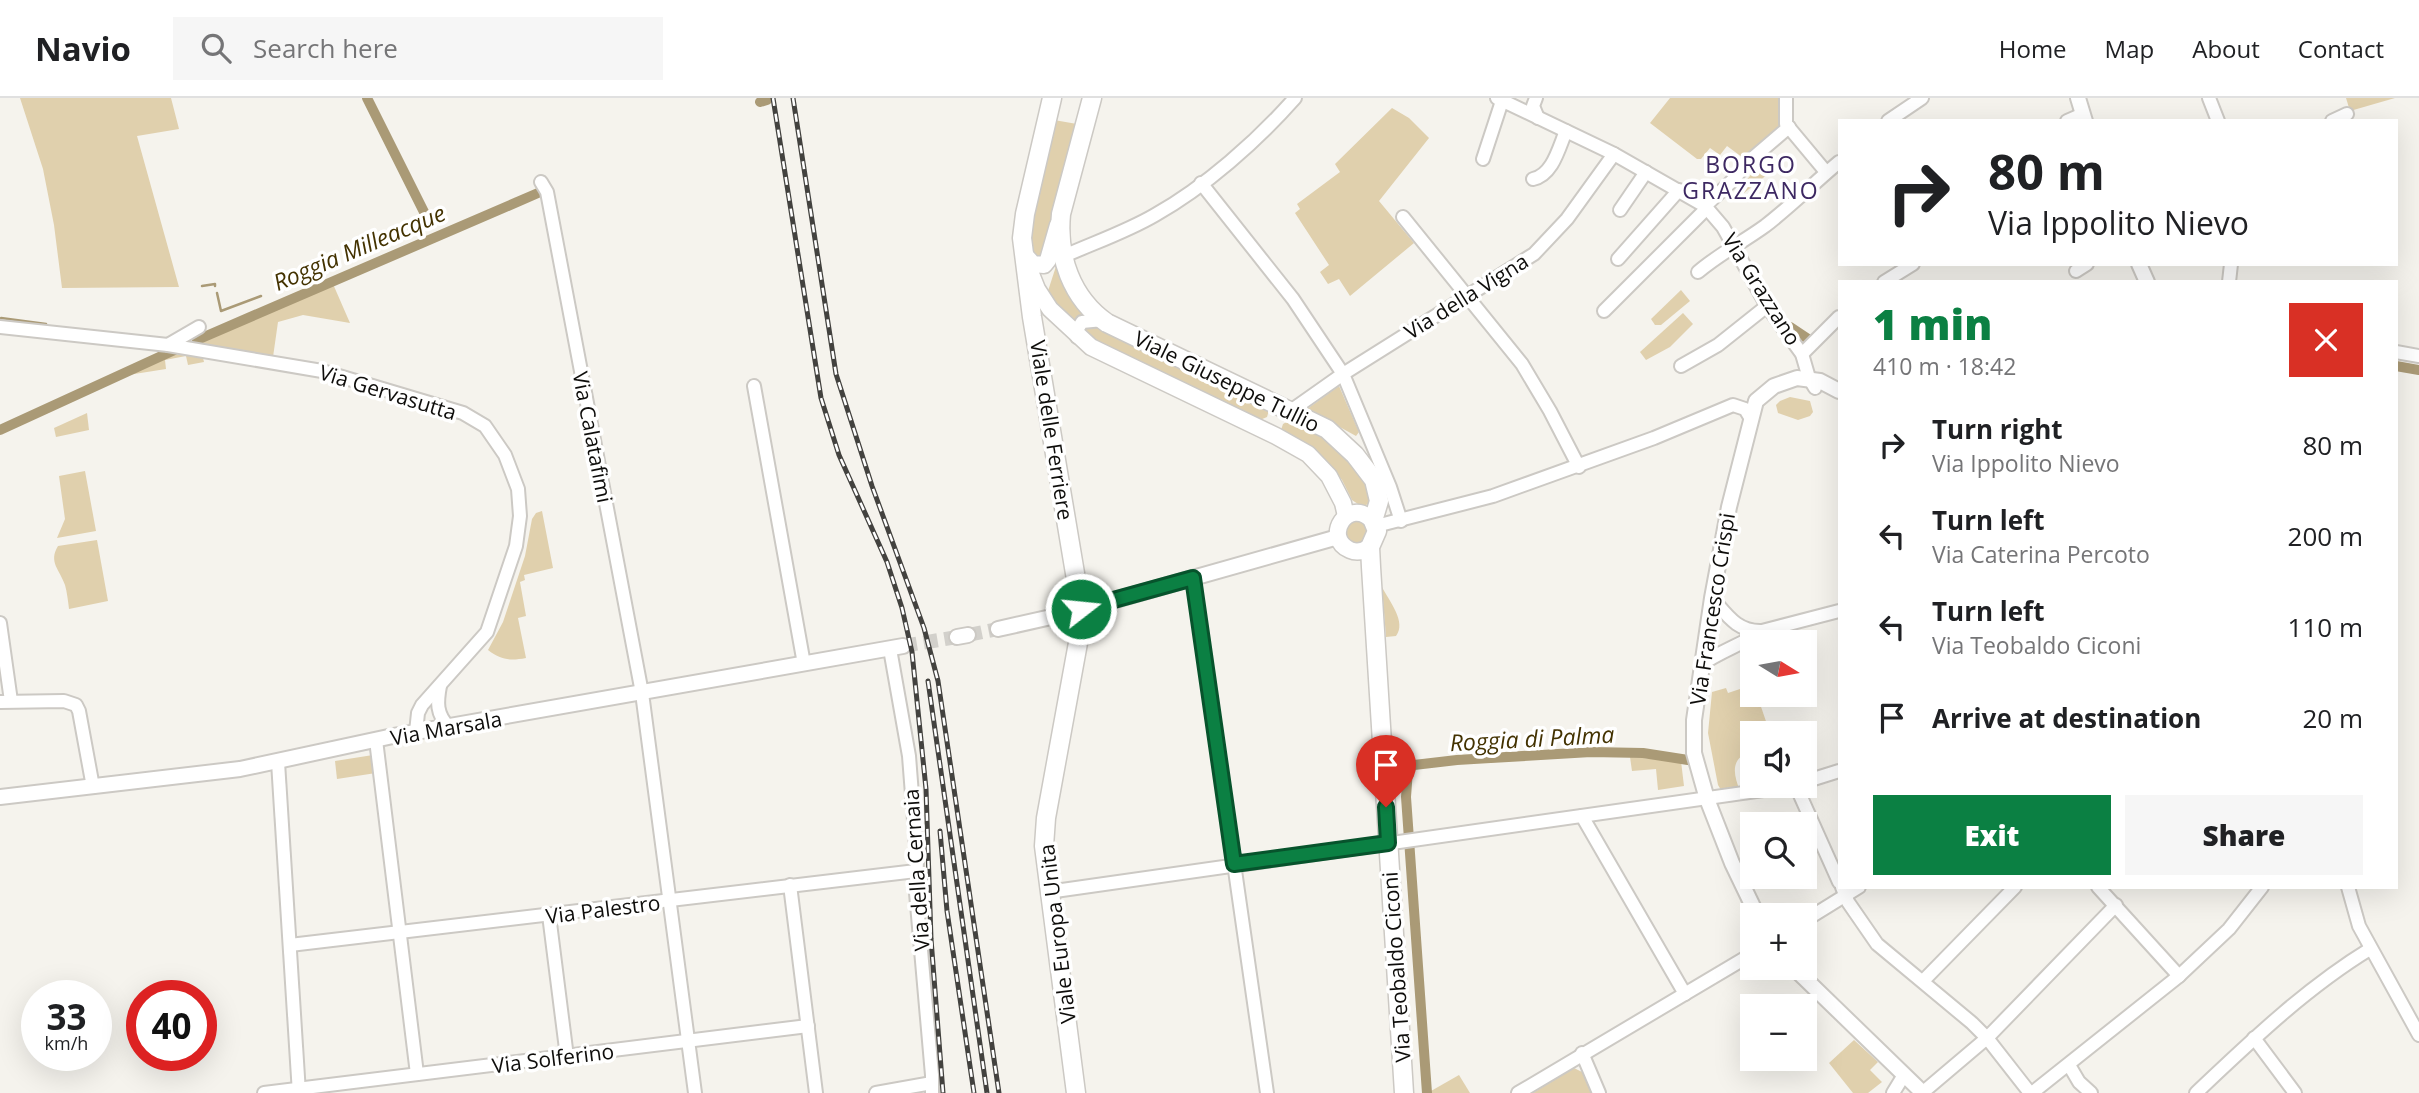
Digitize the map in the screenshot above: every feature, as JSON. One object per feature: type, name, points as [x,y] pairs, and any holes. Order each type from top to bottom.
[{"type":"main road","name":"Viale delle Ferriere","points":[[1052,98],[1023,225],[1023,252],[1081,609]]},
{"type":"main road","points":[[1023,252],[1030,263],[1036,266],[1044,265],[1048,260],[1092,98]]},
{"type":"main road","points":[[1062,214],[1062,257]]},
{"type":"main road","name":"Viale delle Ferriere","points":[[1023,252],[1041,295]]},
{"type":"main road","name":"Viale Giuseppe Tullio","points":[[1062,257],[1079,294],[1103,320],[1327,429],[1369,472],[1378,501],[1375,523]]},
{"type":"main road","name":"Viale Giuseppe Tullio","points":[[1041,295],[1063,323],[1091,347],[1308,454],[1329,476],[1343,503],[1346,516]]},
{"type":"main road","points":[[1361,513],[1375,523],[1376,536],[1370,547],[1362,551],[1354,551],[1344,546],[1338,537],[1339,525],[1346,516],[1361,513]]},
{"type":"main road","name":"Via Teobaldo Ciconi","points":[[1370,547],[1395,842],[1404,1093]]},
{"type":"main road","name":"Viale Europa Unita","points":[[1076,1093],[1044,846],[1046,818],[1082,621],[1081,609]]},
{"type":"street","points":[[1062,257],[1155,215],[1241,151],[1295,98]]},
{"type":"street","points":[[1536,98],[1533,109],[1538,118]]},
{"type":"street","points":[[1786,98],[1785,119],[1789,127],[1826,172]]},
{"type":"street","points":[[1891,119],[1922,98]]},
{"type":"street","points":[[2078,98],[2084,118]]},
{"type":"street","points":[[2209,98],[2217,119]]},
{"type":"street","points":[[1483,159],[1500,99]]},
{"type":"street","name":"Via Grazzano","points":[[1500,99],[1614,154],[1706,207],[1735,245],[1767,306],[1803,357],[1812,383]]},
{"type":"street","points":[[2336,119],[2347,114]]},
{"type":"street","points":[[1604,312],[1748,162],[1789,127]]},
{"type":"street","points":[[1533,179],[1540,178],[1546,172],[1566,131]]},
{"type":"street","name":"Via della Vigna","points":[[1292,410],[1343,374],[1534,254],[1567,219],[1614,154]]},
{"type":"street","points":[[1698,272],[1791,205],[1838,163]]},
{"type":"street","points":[[1620,210],[1646,172]]},
{"type":"street","name":"Via Calatafimi","points":[[541,183],[547,192],[642,693],[695,1093]]},
{"type":"street","points":[[1201,183],[1293,299],[1343,374],[1390,487],[1401,521]]},
{"type":"street","points":[[1618,259],[1679,190]]},
{"type":"street","points":[[1403,217],[1522,364],[1579,467]]},
{"type":"street","points":[[1887,280],[1910,266]]},
{"type":"street","points":[[1681,366],[1718,345],[1767,306]]},
{"type":"street","points":[[1803,357],[1838,318]]},
{"type":"street","points":[[1077,337],[1077,330],[1082,322],[1103,320]]},
{"type":"street","name":"Via Gervasutta","points":[[0,327],[176,347],[341,375],[463,414],[476,420],[492,433],[508,461],[521,501],[519,529],[510,568],[487,632],[418,713],[416,732]]},
{"type":"street","points":[[176,347],[200,327]]},
{"type":"street","points":[[2398,352],[2419,356]]},
{"type":"street","name":"Via Grazzano","points":[[1793,379],[1801,371],[1803,357]]},
{"type":"street","points":[[1375,523],[1401,521],[1493,496],[1579,467],[1793,379],[1838,392]]},
{"type":"street","points":[[1751,419],[1762,401],[1778,391],[1812,383]]},
{"type":"street","points":[[754,386],[804,664]]},
{"type":"street","points":[[1751,419],[1756,401],[1765,392]]},
{"type":"street","points":[[1733,405],[1745,409],[1751,419]]},
{"type":"street","name":"Via Francesco Crispi","points":[[1751,419],[1727,518],[1712,598],[1693,744],[1707,799],[1739,881],[1751,903]]},
{"type":"street","points":[[1077,641],[1073,629],[1060,623],[1003,628],[1081,609],[1338,537]]},
{"type":"street","points":[[1193,578],[1267,1093]]},
{"type":"street","points":[[1712,598],[1735,624],[1746,630]]},
{"type":"street","points":[[1766,630],[1838,611]]},
{"type":"street","points":[[0,623],[6,702],[64,701],[76,705],[93,787]]},
{"type":"street","points":[[1735,624],[1740,638]]},
{"type":"street","points":[[1729,649],[1735,624]]},
{"type":"street","points":[[1702,664],[1740,644]]},
{"type":"street","name":"Via Marsala","points":[[0,797],[240,769],[416,732],[897,648]]},
{"type":"street","name":"Via della Cernaia","points":[[897,648],[916,835],[916,893],[932,1088]]},
{"type":"street","points":[[440,685],[439,712],[449,727]]},
{"type":"street","points":[[376,740],[417,1074]]},
{"type":"street","points":[[278,762],[299,1091]]},
{"type":"street","points":[[1817,778],[1838,771]]},
{"type":"street","points":[[1048,891],[1740,794]]},
{"type":"street","points":[[1800,798],[1838,880]]},
{"type":"street","points":[[1582,816],[1685,994]]},
{"type":"street","name":"Via Palestro","points":[[290,945],[916,871]]},
{"type":"street","points":[[790,885],[816,1093]]},
{"type":"street","points":[[1923,981],[2013,889]]},
{"type":"street","points":[[2100,889],[2179,976]]},
{"type":"street","points":[[1817,911],[1843,891],[1866,931],[1877,944],[1987,1038],[2031,1093],[2179,976],[2229,929],[2260,889]]},
{"type":"street","points":[[2348,889],[2353,912],[2370,948],[2419,1035]]},
{"type":"street","points":[[1806,980],[1922,1093],[1987,1038],[2116,905]]},
{"type":"street","points":[[549,915],[567,1056]]},
{"type":"street","points":[[2196,1093],[2254,1038],[2325,980],[2370,948]]},
{"type":"street","points":[[1518,1093],[1740,961]]},
{"type":"street","name":"Via Solferino","points":[[264,1093],[299,1091],[808,1026]]},
{"type":"street","points":[[2254,1038],[2295,1093]]},
{"type":"street","points":[[1582,1053],[1599,1093]]},
{"type":"street","points":[[2069,1065],[2079,1082],[2091,1093]]},
{"type":"street","points":[[1893,1093],[1904,1075]]},
{"type":"street","points":[[876,1093],[932,1088]]},
{"type":"shaded area","points":[[20,98],[171,98],[179,129],[137,136],[179,287],[62,288],[43,169]]},
{"type":"shaded area","points":[[1670,98],[1782,98],[1780,132],[1746,160],[1727,146],[1720,155],[1710,148],[1701,159],[1697,159],[1650,123]]},
{"type":"shaded area","points":[[2346,98],[2395,98],[2350,111]]},
{"type":"shaded area","points":[[1392,108],[1409,118],[1429,138],[1379,201],[1414,243],[1350,296],[1339,279],[1328,284],[1320,272],[1329,265],[1295,213],[1300,209],[1297,204],[1340,172],[1335,164]]},
{"type":"shaded area","points":[[1054,120],[1077,124],[1042,261],[1032,254],[1030,226]]},
{"type":"shaded area","points":[[1767,162],[1773,170],[1744,193],[1740,188],[1754,171]]},
{"type":"shaded area","points":[[1059,257],[1090,316],[1072,326],[1050,298],[1048,291]]},
{"type":"shaded area","points":[[333,284],[350,323],[303,315],[278,322],[273,357],[199,346],[197,342]]},
{"type":"shaded area","points":[[1681,290],[1690,301],[1661,325],[1655,325],[1651,319]]},
{"type":"shaded area","points":[[1683,313],[1693,324],[1670,347],[1646,360],[1640,352]]},
{"type":"shaded area","points":[[1092,323],[1269,410],[1267,417],[1260,420],[1108,348],[1086,336],[1085,327]]},
{"type":"shaded area","points":[[174,354],[203,358],[204,362],[188,365],[186,356],[165,360],[166,369],[128,375]]},
{"type":"shaded area","points":[[1339,386],[1359,432],[1356,436],[1307,409]]},
{"type":"shaded area","points":[[1790,397],[1810,401],[1813,412],[1810,416],[1798,420],[1778,413],[1776,405]]},
{"type":"shaded area","points":[[87,413],[89,430],[56,437],[54,428]]},
{"type":"shaded area","points":[[1292,419],[1322,433],[1360,467],[1373,496],[1370,504],[1361,506],[1352,500],[1334,470],[1281,430],[1283,424]]},
{"type":"shaded area","points":[[85,471],[96,531],[57,538],[65,519],[59,476]]},
{"type":"shaded area","points":[[542,511],[553,568],[524,575],[525,580],[520,582],[526,616],[518,618],[526,658],[506,659],[488,650],[503,622],[525,556],[532,519],[536,513]]},
{"type":"shaded area","points":[[1357,520],[1368,527],[1369,532],[1362,543],[1357,544],[1346,537],[1345,532],[1352,521]]},
{"type":"shaded area","points":[[97,540],[108,601],[69,609],[65,585],[56,566],[55,552],[58,546]]},
{"type":"shaded area","points":[[1382,587],[1398,618],[1399,630],[1396,636],[1386,637]]},
{"type":"shaded area","points":[[1726,688],[1728,693],[1740,689],[1740,707],[1761,707],[1766,721],[1740,721],[1740,758],[1735,772],[1740,791],[1721,790],[1718,785],[1708,733],[1712,692]]},
{"type":"shaded area","points":[[373,755],[376,773],[337,779],[335,761]]},
{"type":"shaded area","points":[[1630,757],[1681,761],[1684,786],[1658,790],[1656,769],[1632,771]]},
{"type":"shaded area","points":[[1854,1040],[1878,1062],[1870,1070],[1882,1082],[1868,1093],[1853,1093],[1829,1063]]},
{"type":"shaded area","points":[[1574,1068],[1584,1073],[1592,1093],[1533,1093]]},
{"type":"shaded area","points":[[1459,1075],[1470,1093],[1431,1093],[1431,1091]]},
{"type":"waterway","points":[[367,98],[428,220]]},
{"type":"waterway","name":"Roggia Milleacque","points":[[760,102],[767,100]]},
{"type":"waterway","name":"Roggia Milleacque","points":[[197,340],[538,193]]},
{"type":"waterway","points":[[202,286],[215,286]]},
{"type":"waterway","points":[[217,293],[221,311],[261,296]]},
{"type":"waterway","points":[[1,318],[46,324]]},
{"type":"waterway","points":[[1790,327],[1808,339]]},
{"type":"waterway","name":"Roggia Milleacque","points":[[0,430],[181,347]]},
{"type":"waterway","points":[[2398,366],[2419,370]]},
{"type":"waterway","name":"Roggia di Palma","points":[[1427,1093],[1406,797],[1408,770],[1414,765],[1457,760],[1591,752],[1643,753],[1688,760]]},
{"type":"tunnel","points":[[968,635],[998,629]]},
{"type":"tunnel","points":[[903,646],[957,637]]},
{"type":"railway","points":[[773,98],[821,398],[839,455],[887,562],[902,608],[912,652],[926,789],[931,939],[943,1093]]},
{"type":"railway","points":[[793,98],[836,374],[872,486],[924,628],[938,681],[999,1093]]},
{"type":"railway","points":[[928,681],[987,1093]]},
{"type":"railway","points":[[940,831],[947,911],[974,1093]]},
{"type":"district","name":"BORGO GRAZZANO","points":[[1751,177]]},
{"type":"route","points":[[1081,609],[1193,578],[1234,864],[1388,843],[1386,807]]}]
